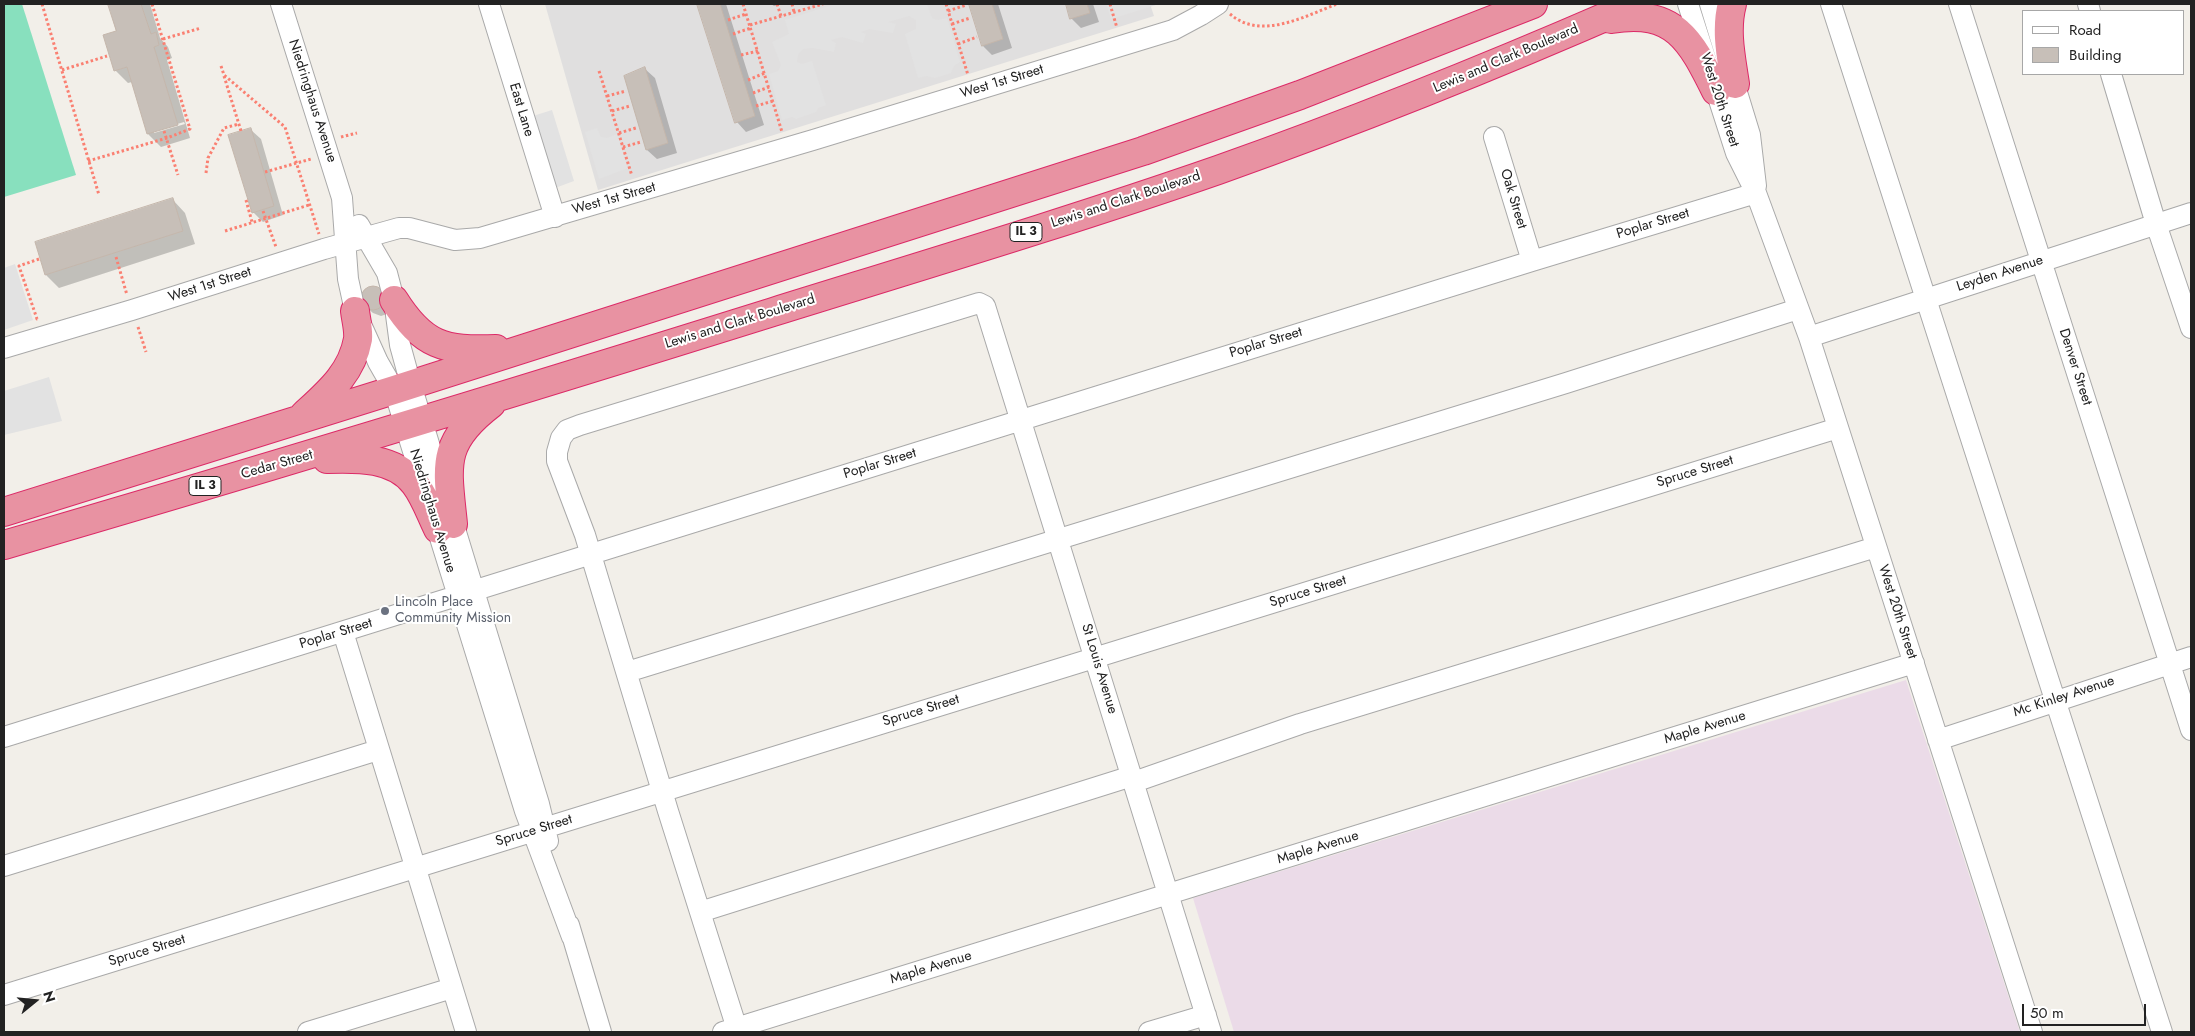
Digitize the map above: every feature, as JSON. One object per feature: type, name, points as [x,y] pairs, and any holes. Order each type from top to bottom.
[{"type":"highway","points":[[4,512],[403,388],[1143,150],[1300,95],[1532,4]]},
{"type":"highway","name":"Lewis and Clark Boulevard","points":[[414,424],[952,256],[1214,171],[1348,122],[1636,4]]},
{"type":"highway","points":[[1726,88],[1729,45],[1728,18],[1732,4]]},
{"type":"highway","points":[[1592,23],[1623,17],[1646,18],[1664,22],[1682,33],[1700,58],[1726,88]]},
{"type":"highway","points":[[394,300],[416,329],[430,340],[445,347],[467,350],[528,347]]},
{"type":"highway","points":[[298,420],[334,387],[351,364],[358,337],[356,311]]},
{"type":"highway","points":[[445,526],[448,469],[457,436],[470,420],[501,397]]},
{"type":"highway","name":"Cedar Street","points":[[4,545],[414,424]]},
{"type":"highway","points":[[290,461],[358,458],[393,465],[405,472],[445,526]]},
{"type":"street","name":"Niedringhaus Avenue","points":[[281,4],[342,198],[347,243],[348,279],[356,311],[378,362],[403,388]]},
{"type":"street","name":"East Lane","points":[[489,4],[555,217]]},
{"type":"street","name":"West 20th Street","points":[[1688,4],[1751,142],[1756,193],[1809,337],[2032,1032]]},
{"type":"street","name":"West 20th Street","points":[[1710,4],[1726,88]]},
{"type":"street","points":[[1831,4],[1866,108],[1924,298],[2162,1032]]},
{"type":"street","name":"Denver Street","points":[[1959,4],[2191,730]]},
{"type":"street","name":"West 1st Street","points":[[4,348],[367,236],[409,228],[456,240],[480,238],[555,217],[1173,30],[1222,6]]},
{"type":"street","points":[[2110,75],[2156,224],[2191,328]]},
{"type":"street","name":"Oak Street","points":[[1494,138],[1532,261]]},
{"type":"street","name":"Poplar Street","points":[[4,737],[1756,193]]},
{"type":"street","name":"Niedringhaus Avenue","points":[[342,198],[367,236],[387,273],[394,300],[403,388],[601,1032]]},
{"type":"street","name":"Leyden Avenue","points":[[1809,337],[1924,298],[2191,213]]},
{"type":"street","name":"St Louis Avenue","points":[[590,554],[557,461],[558,443],[567,430],[969,305],[979,303],[985,306],[1208,1024]]},
{"type":"street","points":[[627,672],[1557,386],[1798,309]]},
{"type":"street","name":"Spruce Street","points":[[4,995],[1838,428]]},
{"type":"street","points":[[700,912],[1876,547]]},
{"type":"street","points":[[590,554],[700,912],[732,1031]]},
{"type":"street","points":[[342,632],[466,1032]]},
{"type":"street","name":"Mc Kinley Avenue","points":[[1938,740],[2054,700],[2191,657]]},
{"type":"street","name":"Maple Avenue","points":[[732,1031],[1914,663]]},
{"type":"street","points":[[4,866],[378,750]]},
{"type":"street","points":[[308,1032],[452,988]]},
{"type":"street","points":[[1149,1032],[1208,1024]]},
{"type":"path","points":[[42,4],[99,195]]},
{"type":"path","points":[[88,161],[190,129],[152,4]]},
{"type":"path","points":[[743,4],[782,133]]},
{"type":"path","points":[[777,4],[781,16]]},
{"type":"path","points":[[792,4],[794,12]]},
{"type":"path","points":[[733,34],[781,16],[823,4]]},
{"type":"path","points":[[946,4],[968,75]]},
{"type":"path","points":[[1110,4],[1117,28]]},
{"type":"path","points":[[1222,6],[1240,22],[1258,27],[1282,23],[1338,4]]},
{"type":"path","points":[[948,11],[966,5]]},
{"type":"path","points":[[728,20],[746,14]]},
{"type":"path","points":[[952,24],[970,18]]},
{"type":"path","points":[[163,39],[201,28]]},
{"type":"path","points":[[958,44],[977,38]]},
{"type":"path","points":[[741,56],[758,51]]},
{"type":"path","points":[[62,70],[107,56]]},
{"type":"path","points":[[221,66],[241,131]]},
{"type":"path","points":[[599,71],[634,180]]},
{"type":"path","points":[[748,80],[765,73]]},
{"type":"path","points":[[224,75],[285,127],[324,249]]},
{"type":"path","points":[[753,93],[769,87]]},
{"type":"path","points":[[607,96],[626,91]]},
{"type":"path","points":[[756,106],[773,101]]},
{"type":"path","points":[[612,111],[630,106]]},
{"type":"path","points":[[206,173],[208,158],[224,128],[239,124]]},
{"type":"path","points":[[619,133],[636,128]]},
{"type":"path","points":[[164,131],[178,175]]},
{"type":"path","points":[[623,147],[641,142]]},
{"type":"path","points":[[265,172],[329,154]]},
{"type":"path","points":[[246,200],[252,222]]},
{"type":"path","points":[[225,231],[309,205]]},
{"type":"path","points":[[263,211],[277,250]]},
{"type":"path","points":[[39,259],[19,266],[37,320],[46,317]]},
{"type":"path","points":[[117,295],[126,292]]},
{"type":"shaded area","points":[[545,4],[1150,4],[1154,16],[598,190]]},
{"type":"shaded area","points":[[835,4],[927,4],[932,18],[937,20],[947,18],[960,62],[954,66],[951,73],[935,78],[926,76],[918,78],[905,34],[916,29],[916,20],[909,16],[888,22],[896,24],[893,33],[869,29],[861,32],[866,34],[863,43],[842,37],[831,40],[836,43],[834,52],[812,48],[803,49],[798,55],[797,62],[802,64],[812,61],[826,105],[818,108],[816,112],[796,119],[792,117],[782,120],[769,74],[778,71],[781,65],[772,42],[789,34],[785,20]]},
{"type":"shaded area","points":[[1106,4],[1159,4],[1111,19]]},
{"type":"shaded area","points":[[552,110],[574,181],[555,188],[533,116]]},
{"type":"shaded area","points":[[597,128],[601,137],[607,138],[617,134],[628,168],[599,179],[585,132]]},
{"type":"shaded area","points":[[15,264],[33,320],[4,330],[4,268]]},
{"type":"shaded area","points":[[49,377],[62,421],[4,435],[4,391]]},
{"type":"shaded area","points":[[1906,680],[2020,1032],[1234,1032],[1193,898]]},
{"type":"green space","points":[[4,4],[22,4],[76,175],[4,197]]},
{"type":"building","points":[[108,4],[141,4],[151,34],[156,32],[159,45],[154,47],[178,125],[147,134],[127,67],[114,71],[103,35],[116,31]]},
{"type":"building","points":[[697,4],[720,4],[755,116],[735,123]]},
{"type":"building","points":[[969,4],[992,4],[1003,39],[982,46]]},
{"type":"building","points":[[1066,4],[1087,4],[1090,13],[1070,19]]},
{"type":"building","points":[[645,67],[668,143],[646,150],[624,76]]},
{"type":"building","points":[[251,128],[274,206],[252,213],[228,135]]},
{"type":"building","points":[[173,198],[183,231],[45,275],[35,242]]},
{"type":"building","points":[[373,286],[381,290],[385,298],[381,306],[373,310],[365,306],[361,298],[365,290]]},
{"type":"place","name":"Lincoln Place Community Mission","points":[[385,611]]}]
